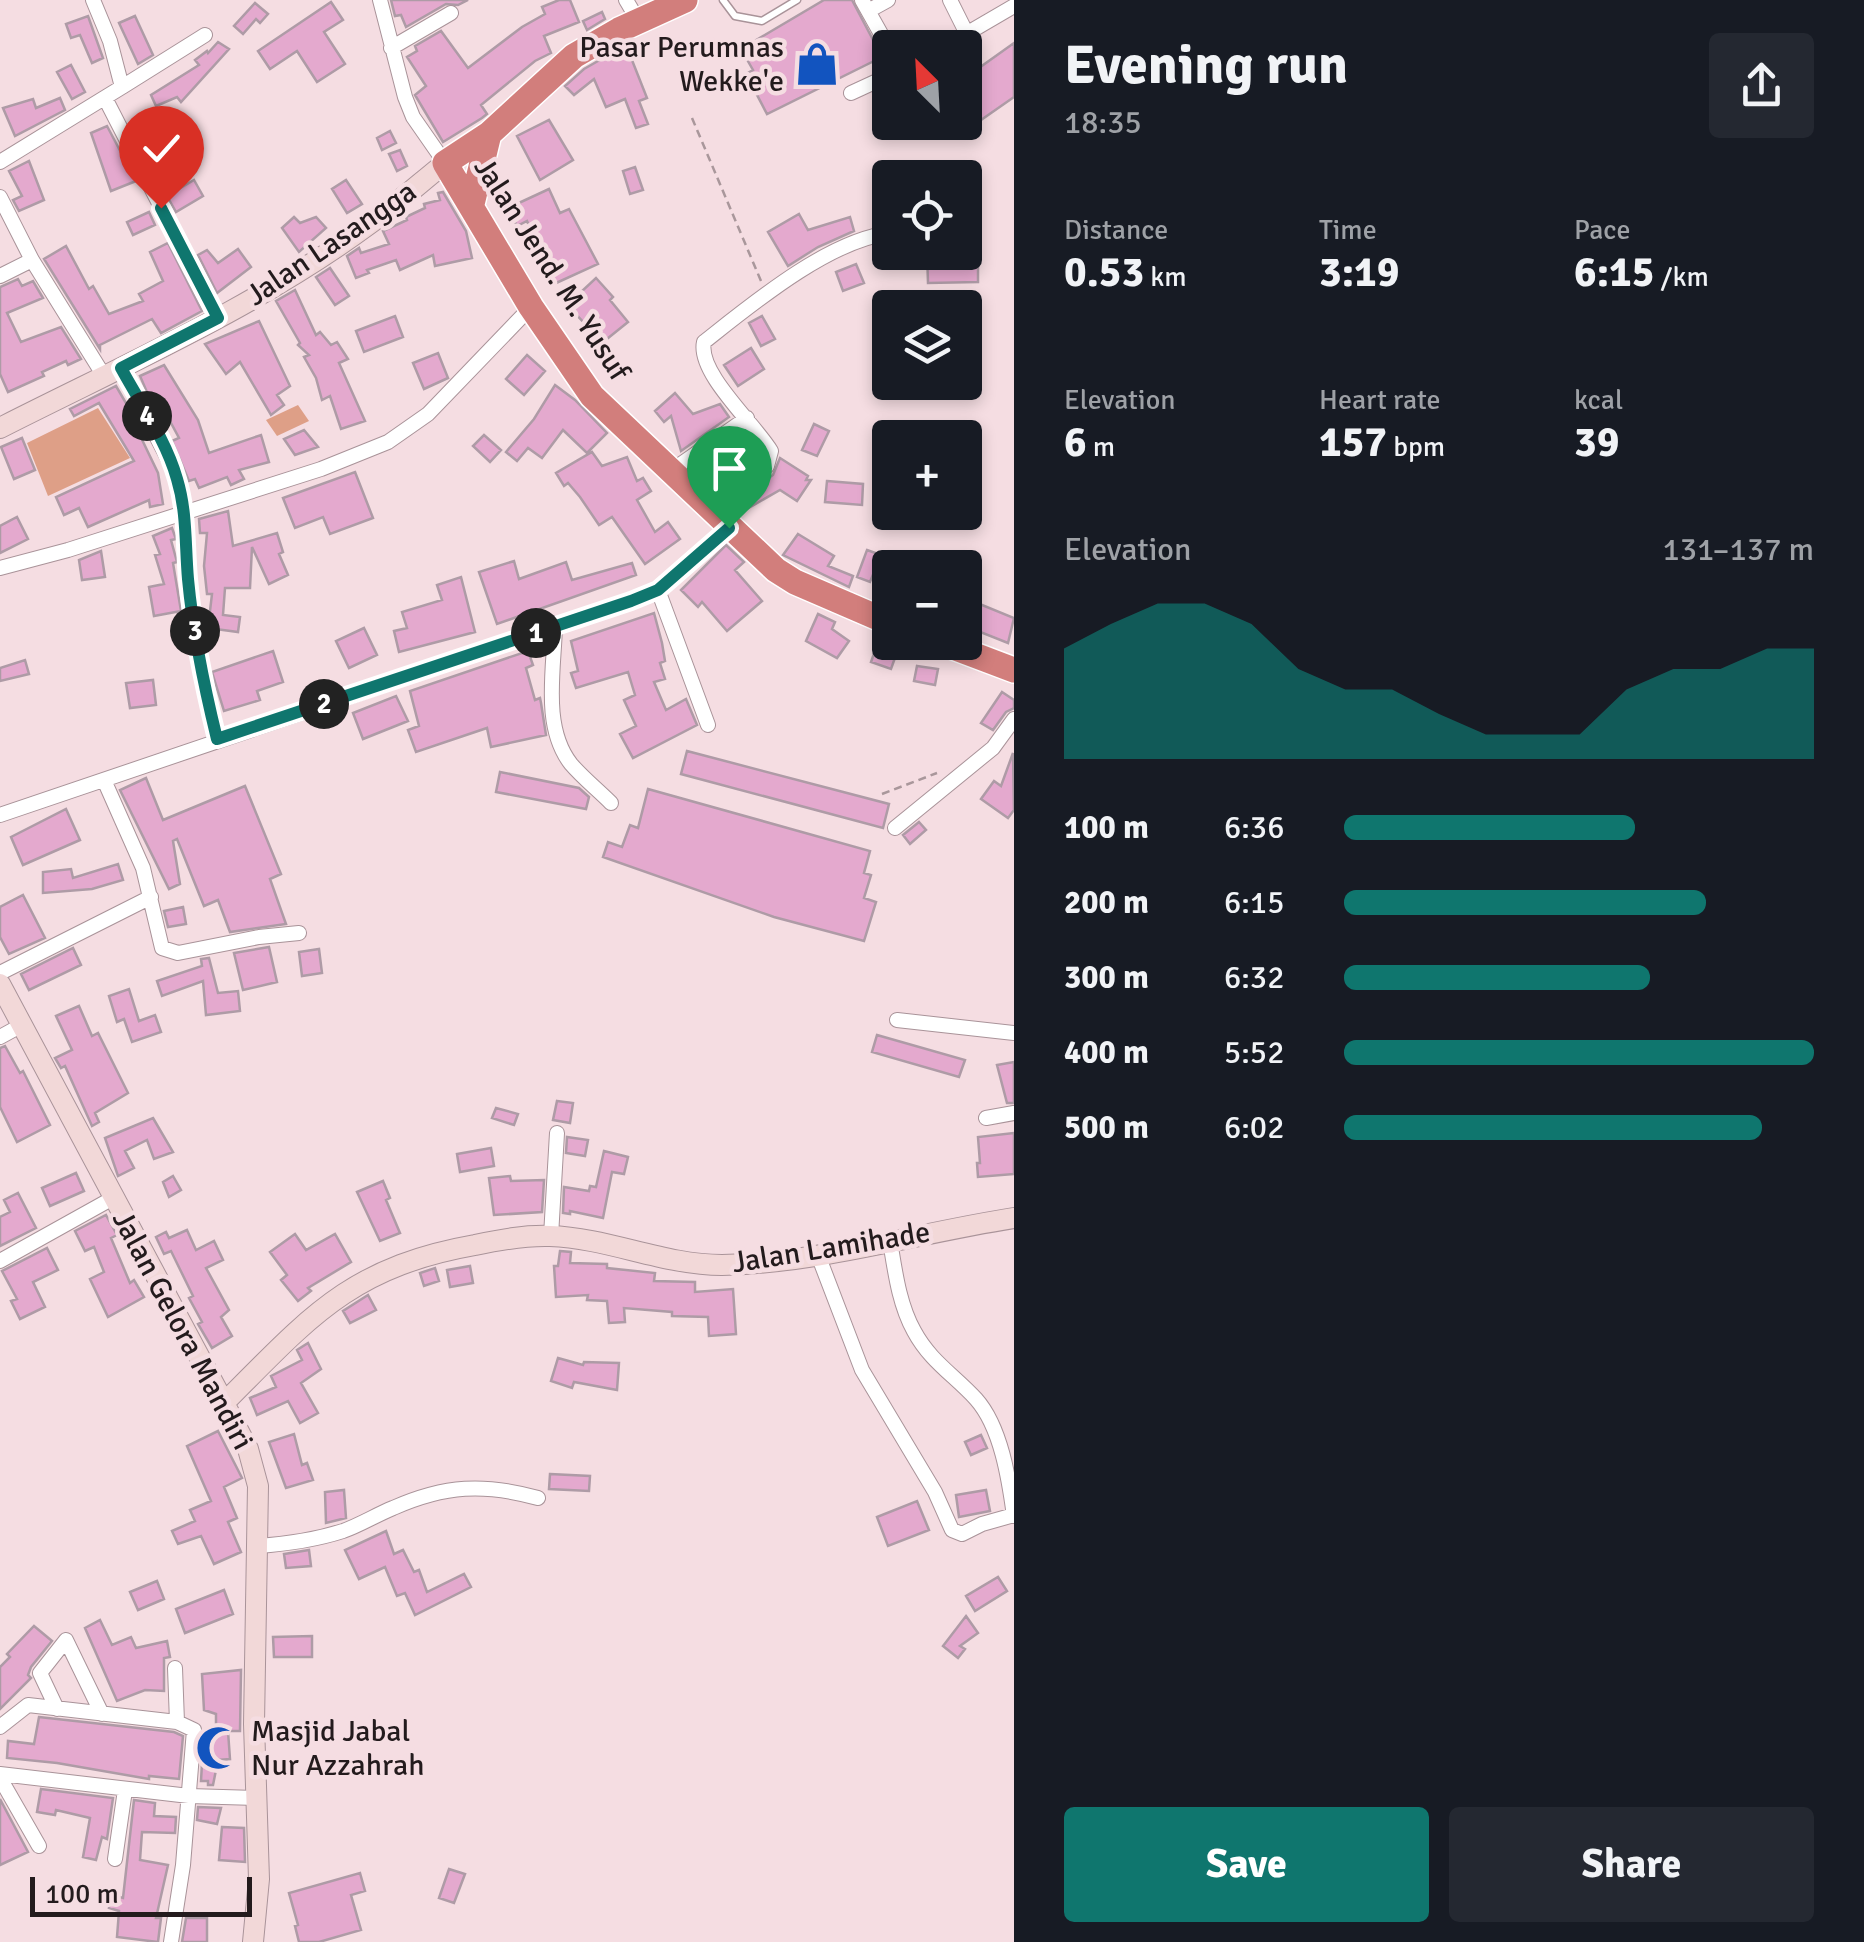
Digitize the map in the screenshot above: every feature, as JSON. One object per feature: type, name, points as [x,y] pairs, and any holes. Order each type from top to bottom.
[{"type":"highway","points":[[445,163],[489,134],[574,56],[632,11],[685,0]]},
{"type":"highway","points":[[472,204],[489,134]]},
{"type":"highway","name":"Jalan Jend. M. Yusuf","points":[[445,163],[531,307],[592,396],[758,555],[795,582],[872,615]]},
{"type":"highway","points":[[982,658],[1014,670]]},
{"type":"street","points":[[92,0],[110,41],[122,87]]},
{"type":"street","points":[[380,0],[412,117],[445,163]]},
{"type":"street","points":[[879,30],[865,6],[888,0]]},
{"type":"street","points":[[950,0],[965,30]]},
{"type":"street","points":[[974,30],[1014,6]]},
{"type":"street","points":[[391,48],[452,13]]},
{"type":"street","points":[[0,162],[205,35]]},
{"type":"street","points":[[851,94],[872,84]]},
{"type":"street","points":[[105,98],[218,318]]},
{"type":"street","name":"Jalan Lasangga","points":[[0,428],[218,318],[368,226],[445,163]]},
{"type":"street","points":[[0,197],[32,260],[170,461],[185,510],[188,576],[199,662],[217,739]]},
{"type":"street","points":[[0,241],[17,231]]},
{"type":"street","points":[[711,506],[770,461],[771,451],[720,384],[702,348],[704,342],[766,292],[846,246],[872,238]]},
{"type":"street","points":[[0,276],[32,260]]},
{"type":"street","points":[[0,568],[321,469],[388,442],[428,414],[531,307]]},
{"type":"street","points":[[672,472],[747,418]]},
{"type":"street","points":[[0,815],[658,590],[729,528]]},
{"type":"street","points":[[658,590],[708,725]]},
{"type":"street","points":[[554,626],[552,700],[560,744],[570,762],[611,802]]},
{"type":"street","points":[[895,828],[993,748],[1014,719]]},
{"type":"street","points":[[104,780],[142,868],[162,948],[170,953],[299,934]]},
{"type":"street","points":[[0,973],[151,897]]},
{"type":"street","name":"Jalan Gelora Mandiri","points":[[0,984],[224,1403],[254,1468],[258,1486],[254,1724],[260,1879],[253,1942]]},
{"type":"street","points":[[897,1020],[1014,1033]]},
{"type":"street","points":[[0,1037],[22,1025]]},
{"type":"street","points":[[986,1118],[1014,1113]]},
{"type":"street","points":[[551,1236],[557,1133]]},
{"type":"street","points":[[0,1261],[113,1198]]},
{"type":"street","name":"Jalan Lamihade","points":[[224,1403],[333,1299],[367,1278],[414,1258],[508,1239],[551,1236],[716,1265],[818,1255],[1014,1218]]},
{"type":"street","points":[[818,1255],[862,1370],[935,1492],[952,1530],[962,1534],[1014,1516],[1007,1477],[977,1400],[941,1370],[914,1331],[896,1281],[890,1241]]},
{"type":"street","points":[[258,1546],[294,1543],[346,1530],[398,1506],[459,1488],[483,1486],[538,1498]]},
{"type":"street","points":[[57,1708],[40,1674],[66,1640],[102,1714]]},
{"type":"street","points":[[175,1668],[177,1722]]},
{"type":"street","points":[[0,1728],[28,1705],[190,1726],[196,1736],[171,1942]]},
{"type":"street","points":[[0,1776],[189,1796],[257,1798]]},
{"type":"street","points":[[0,1776],[39,1846]]},
{"type":"street","points":[[115,1859],[124,1790]]},
{"type":"lane","points":[[723,0],[735,16],[762,21],[798,0]]},
{"type":"path","points":[[692,118],[766,292]]},
{"type":"path","points":[[882,794],[947,769]]},
{"type":"shaded area","points":[[298,405],[309,421],[277,436],[266,420]]},
{"type":"shaded area","points":[[98,408],[130,458],[48,496],[27,443]]},
{"type":"building","points":[[391,0],[468,0],[458,5],[446,4],[406,27],[401,15],[395,16]]},
{"type":"building","points":[[570,0],[579,22],[544,36],[551,53],[535,61],[481,105],[487,114],[443,142],[415,95],[426,86],[407,57],[417,51],[415,46],[441,31],[468,68],[545,14],[542,7]]},
{"type":"building","name":"Pasar Perumnas Wekke'e","points":[[824,0],[852,0],[872,38],[872,62],[767,114],[746,74],[753,70],[741,49]]},
{"type":"building","points":[[331,2],[343,20],[324,32],[345,64],[317,82],[297,51],[270,69],[258,51]]},
{"type":"building","points":[[255,3],[268,14],[260,23],[256,19],[243,34],[234,26]]},
{"type":"building","points":[[602,12],[605,19],[587,30],[583,21]]},
{"type":"building","points":[[88,16],[103,58],[92,63],[80,35],[71,38],[66,24]]},
{"type":"building","points":[[135,16],[153,55],[138,64],[119,23]]},
{"type":"building","points":[[218,42],[229,49],[181,102],[177,97],[156,106],[151,95],[199,65],[195,60]]},
{"type":"building","points":[[1014,43],[1014,97],[982,119],[982,66]]},
{"type":"building","points":[[626,45],[647,98],[639,101],[648,124],[636,128],[625,99],[606,107],[594,79],[574,95],[565,86],[584,69]]},
{"type":"building","points":[[71,65],[85,92],[72,99],[57,72]]},
{"type":"building","points":[[60,98],[65,110],[15,136],[3,108],[33,99],[36,108]]},
{"type":"building","points":[[549,120],[573,160],[540,180],[517,136]]},
{"type":"building","points":[[107,126],[136,181],[111,191],[91,133]]},
{"type":"building","points":[[390,131],[396,143],[382,150],[377,138]]},
{"type":"building","points":[[400,150],[407,166],[397,171],[389,154]]},
{"type":"building","points":[[29,161],[44,200],[19,211],[13,200],[22,196],[9,171]]},
{"type":"building","points":[[635,167],[643,190],[630,194],[623,171]]},
{"type":"building","points":[[194,180],[203,196],[176,212],[167,196]]},
{"type":"building","points":[[346,180],[362,204],[347,213],[332,189]]},
{"type":"building","points":[[549,189],[560,213],[569,209],[598,264],[554,284],[527,221],[517,226],[508,208]]},
{"type":"building","points":[[443,192],[466,231],[472,258],[435,266],[433,255],[400,270],[396,260],[356,278],[347,256],[359,248],[361,253],[389,244],[383,231],[407,220],[406,217],[425,208],[424,204],[440,200],[438,193]]},
{"type":"building","points":[[149,212],[155,225],[133,235],[127,222]]},
{"type":"building","points":[[799,214],[808,230],[850,217],[854,231],[788,266],[768,232]]},
{"type":"building","points":[[294,217],[300,223],[316,217],[326,228],[299,252],[282,228]]},
{"type":"building","points":[[168,243],[202,311],[161,333],[152,319],[100,345],[100,349],[44,259],[66,246],[89,289],[93,286],[109,314],[143,301],[139,294],[163,281],[150,252]]},
{"type":"building","points":[[238,249],[251,267],[217,293],[198,255],[207,250],[218,263]]},
{"type":"building","points":[[856,264],[864,283],[843,291],[836,272]]},
{"type":"building","points":[[330,268],[349,296],[335,305],[316,277]]},
{"type":"building","points":[[928,270],[978,270],[978,282],[928,283]]},
{"type":"building","points":[[596,278],[628,322],[597,347],[584,332],[589,328],[567,305]]},
{"type":"building","points":[[18,279],[22,286],[33,281],[43,298],[7,313],[21,342],[61,327],[81,359],[68,365],[66,361],[8,392],[0,374],[0,287]]},
{"type":"building","points":[[295,290],[316,335],[320,332],[331,345],[337,342],[348,359],[339,363],[365,421],[341,429],[330,396],[322,400],[304,357],[309,355],[298,345],[276,301]]},
{"type":"building","points":[[395,316],[403,337],[364,352],[356,331]]},
{"type":"building","points":[[762,316],[775,339],[761,346],[749,323]]},
{"type":"building","points":[[259,321],[290,386],[277,395],[284,405],[271,415],[240,362],[226,374],[205,344]]},
{"type":"building","points":[[751,348],[764,369],[738,386],[724,365]]},
{"type":"building","points":[[438,353],[448,378],[424,389],[413,363]]},
{"type":"building","points":[[527,355],[545,371],[524,395],[506,379]]},
{"type":"building","points":[[164,365],[198,420],[209,453],[261,435],[269,462],[239,470],[244,479],[231,485],[227,477],[199,488],[195,479],[189,481],[172,441],[179,438],[164,410],[156,413],[140,376]]},
{"type":"building","points":[[555,385],[607,433],[587,453],[563,430],[542,458],[528,448],[517,461],[506,452],[534,419]]},
{"type":"building","points":[[116,386],[137,422],[134,423],[158,473],[163,504],[150,507],[149,500],[88,527],[79,508],[64,515],[56,497],[134,461],[99,403],[74,416],[70,409]]},
{"type":"building","points":[[675,393],[693,414],[720,404],[729,417],[681,451],[671,416],[664,422],[655,411]]},
{"type":"building","points":[[814,424],[829,431],[817,456],[802,450]]},
{"type":"building","points":[[304,430],[318,447],[295,455],[284,439]]},
{"type":"building","points":[[484,435],[501,450],[490,462],[473,446]]},
{"type":"building","points":[[22,438],[35,470],[14,479],[1,447]]},
{"type":"building","points":[[592,452],[602,466],[627,457],[637,481],[643,478],[651,491],[637,500],[655,532],[668,522],[680,539],[645,564],[612,517],[599,525],[580,497],[568,483],[564,486],[556,473]]},
{"type":"building","points":[[729,453],[734,468],[711,477],[705,462]]},
{"type":"building","points":[[780,458],[811,480],[797,501],[780,490],[745,510],[738,499],[773,475]]},
{"type":"building","points":[[355,472],[373,518],[330,534],[323,517],[295,528],[283,498]]},
{"type":"building","points":[[827,481],[863,484],[862,505],[825,502]]},
{"type":"building","points":[[228,511],[233,546],[277,533],[283,552],[279,554],[288,575],[269,584],[252,547],[250,588],[225,588],[223,615],[240,617],[238,632],[208,628],[212,594],[207,594],[204,566],[207,533],[200,533],[199,519]]},
{"type":"building","points":[[17,517],[28,539],[0,553],[0,526]]},
{"type":"building","points":[[172,528],[181,611],[154,616],[149,587],[164,584],[153,536]]},
{"type":"building","points":[[798,534],[834,556],[828,566],[853,576],[849,587],[783,555]]},
{"type":"building","points":[[726,545],[744,562],[735,570],[762,601],[727,631],[702,602],[698,607],[681,590]]},
{"type":"building","points":[[867,550],[872,552],[870,582],[857,577]]},
{"type":"building","points":[[101,551],[105,577],[82,580],[79,560]]},
{"type":"building","points":[[514,561],[519,579],[566,562],[572,580],[632,563],[636,575],[497,624],[479,572]]},
{"type":"building","points":[[461,577],[475,632],[399,652],[394,631],[407,628],[402,612],[442,600],[437,585]]},
{"type":"building","points":[[982,605],[1014,618],[1008,643],[982,633]]},
{"type":"building","points":[[654,613],[665,679],[654,682],[666,710],[686,699],[697,725],[633,758],[620,734],[636,726],[624,700],[635,695],[628,672],[576,688],[571,673],[578,671],[571,641]]},
{"type":"building","points":[[818,614],[835,622],[832,629],[849,641],[837,658],[806,641]]},
{"type":"building","points":[[364,628],[377,655],[349,668],[336,641]]},
{"type":"building","points":[[273,651],[283,682],[257,691],[260,700],[224,711],[212,672]]},
{"type":"building","points":[[528,651],[533,665],[526,668],[535,700],[540,698],[546,735],[491,747],[487,728],[416,752],[408,730],[419,726],[410,691]]},
{"type":"building","points":[[872,659],[894,660],[891,669]]},
{"type":"building","points":[[25,660],[29,674],[0,681],[0,668]]},
{"type":"building","points":[[917,666],[938,669],[935,685],[914,681]]},
{"type":"building","points":[[153,680],[156,705],[130,708],[126,683]]},
{"type":"building","points":[[1002,692],[1014,700],[1014,708],[1006,712],[993,730],[981,723]]},
{"type":"building","points":[[396,696],[408,721],[363,739],[353,713]]},
{"type":"building","points":[[687,751],[889,804],[883,828],[681,774]]},
{"type":"building","points":[[1013,753],[1014,810],[1008,818],[981,799],[994,781],[1001,786]]},
{"type":"building","points":[[500,772],[579,788],[589,797],[586,809],[496,792]]},
{"type":"building","points":[[146,778],[163,820],[245,786],[281,874],[270,879],[286,924],[230,932],[218,900],[204,906],[177,839],[173,841],[180,884],[169,889],[120,790]]},
{"type":"building","points":[[648,789],[870,851],[864,873],[871,875],[864,898],[876,902],[864,941],[774,917],[603,857],[608,842],[622,847],[630,825],[638,828]]},
{"type":"building","points":[[66,809],[80,840],[23,865],[11,837]]},
{"type":"building","points":[[919,822],[926,830],[910,844],[903,835]]},
{"type":"building","points":[[118,864],[123,880],[92,889],[43,893],[43,872],[71,869],[73,878]]},
{"type":"building","points":[[23,895],[45,938],[9,954],[0,937],[0,907]]},
{"type":"building","points":[[183,907],[186,924],[168,927],[164,911]]},
{"type":"building","points":[[269,947],[277,982],[243,990],[234,953]]},
{"type":"building","points":[[73,948],[81,965],[29,990],[21,974]]},
{"type":"building","points":[[319,949],[322,973],[302,976],[299,952]]},
{"type":"building","points":[[209,958],[218,993],[238,991],[240,1011],[206,1015],[203,981],[162,996],[157,981],[202,966],[201,959]]},
{"type":"building","points":[[129,989],[139,1021],[155,1015],[161,1032],[132,1042],[124,1019],[117,1022],[109,996]]},
{"type":"building","points":[[79,1006],[92,1036],[98,1033],[128,1093],[95,1113],[99,1122],[92,1126],[65,1066],[61,1068],[55,1058],[72,1050],[56,1016]]},
{"type":"building","points":[[877,1035],[965,1060],[959,1077],[872,1052]]},
{"type":"building","points":[[5,1046],[20,1073],[23,1071],[50,1125],[17,1142],[0,1107],[0,1048]]},
{"type":"building","points":[[1014,1062],[1014,1103],[1007,1103],[997,1065]]},
{"type":"building","points":[[557,1101],[573,1103],[570,1123],[553,1120]]},
{"type":"building","points":[[496,1108],[518,1114],[514,1125],[492,1118]]},
{"type":"building","points":[[153,1118],[173,1152],[154,1159],[147,1140],[125,1151],[134,1168],[118,1176],[105,1138]]},
{"type":"building","points":[[1014,1133],[1014,1174],[978,1177],[978,1137]]},
{"type":"building","points":[[567,1137],[588,1140],[585,1156],[566,1153]]},
{"type":"building","points":[[491,1148],[494,1166],[460,1172],[457,1154]]},
{"type":"building","points":[[604,1151],[628,1157],[624,1174],[612,1172],[603,1218],[563,1213],[564,1187],[589,1191],[590,1186],[596,1187]]},
{"type":"building","points":[[76,1173],[84,1191],[50,1206],[42,1188]]},
{"type":"building","points":[[173,1176],[181,1190],[169,1197],[163,1182]]},
{"type":"building","points":[[510,1176],[511,1181],[544,1180],[542,1212],[494,1215],[489,1178]]},
{"type":"building","points":[[383,1181],[390,1198],[386,1200],[400,1233],[380,1241],[357,1192]]},
{"type":"building","points":[[18,1193],[36,1228],[0,1246],[0,1217],[10,1212],[4,1200]]},
{"type":"building","points":[[106,1215],[117,1235],[111,1238],[130,1283],[134,1280],[144,1297],[108,1317],[90,1279],[104,1272],[94,1247],[85,1251],[75,1231]]},
{"type":"building","points":[[187,1230],[196,1250],[214,1241],[223,1260],[206,1268],[229,1310],[221,1317],[232,1336],[212,1348],[198,1324],[202,1322],[189,1298],[193,1296],[171,1251],[164,1254],[156,1237],[166,1232],[169,1238]]},
{"type":"building","points":[[295,1234],[306,1250],[335,1234],[351,1262],[308,1288],[311,1291],[298,1301],[281,1280],[287,1275],[270,1252]]},
{"type":"building","points":[[47,1248],[58,1270],[33,1282],[45,1307],[20,1319],[11,1301],[17,1299],[2,1271]]},
{"type":"building","points":[[560,1251],[571,1252],[570,1263],[607,1264],[607,1268],[655,1273],[654,1281],[695,1282],[695,1292],[733,1289],[736,1334],[709,1336],[708,1317],[672,1316],[672,1312],[624,1308],[625,1322],[609,1323],[607,1301],[587,1300],[588,1295],[556,1297],[554,1266],[558,1266]]},
{"type":"building","points":[[470,1266],[473,1283],[450,1287],[447,1270]]},
{"type":"building","points":[[435,1268],[439,1281],[424,1286],[420,1273]]},
{"type":"building","points":[[368,1295],[376,1310],[350,1323],[343,1311]]},
{"type":"building","points":[[308,1343],[321,1369],[301,1383],[318,1413],[300,1423],[288,1401],[257,1415],[250,1398],[276,1387],[271,1376],[302,1360],[297,1350]]},
{"type":"building","points":[[558,1358],[583,1365],[619,1363],[617,1390],[574,1382],[572,1388],[551,1381]]},
{"type":"building","points":[[218,1431],[242,1478],[224,1487],[237,1518],[228,1522],[241,1552],[214,1564],[201,1536],[178,1544],[172,1531],[195,1521],[190,1510],[211,1501],[187,1446]]},
{"type":"building","points":[[294,1434],[302,1465],[307,1463],[313,1480],[286,1488],[269,1442]]},
{"type":"building","points":[[981,1435],[987,1448],[971,1455],[965,1442]]},
{"type":"building","points":[[550,1474],[590,1476],[589,1491],[549,1489]]},
{"type":"building","points":[[344,1490],[346,1518],[326,1523],[325,1492]]},
{"type":"building","points":[[986,1490],[990,1511],[959,1517],[956,1495]]},
{"type":"building","points":[[917,1501],[929,1530],[888,1546],[877,1517]]},
{"type":"building","points":[[386,1531],[394,1554],[403,1550],[414,1572],[419,1570],[427,1592],[464,1574],[471,1587],[415,1615],[405,1593],[397,1596],[385,1567],[359,1579],[345,1550]]},
{"type":"building","points":[[309,1550],[311,1566],[286,1568],[284,1554]]},
{"type":"building","points":[[998,1577],[1007,1591],[975,1611],[966,1596]]},
{"type":"building","points":[[157,1581],[164,1599],[138,1610],[130,1592]]},
{"type":"building","points":[[224,1590],[233,1614],[185,1633],[176,1609]]},
{"type":"building","points":[[966,1616],[978,1633],[960,1646],[965,1649],[958,1658],[943,1646]]},
{"type":"building","points":[[100,1620],[112,1645],[131,1637],[136,1648],[167,1641],[170,1657],[164,1658],[164,1691],[145,1690],[117,1701],[85,1628]]},
{"type":"building","points":[[34,1626],[52,1641],[31,1667],[31,1678],[0,1709],[0,1667]]},
{"type":"building","points":[[312,1636],[312,1657],[274,1657],[273,1637]]},
{"type":"building","points":[[241,1670],[240,1731],[228,1731],[230,1759],[218,1760],[213,1785],[208,1785],[208,1781],[201,1781],[202,1763],[207,1764],[206,1738],[216,1737],[216,1714],[204,1710],[202,1674]]},
{"type":"building","points":[[39,1717],[174,1732],[183,1736],[179,1779],[149,1779],[7,1758],[8,1741],[34,1744]]},
{"type":"building","points":[[276,1725],[297,1726],[296,1743],[275,1742]]},
{"type":"building","points":[[41,1789],[113,1798],[107,1839],[102,1837],[96,1860],[83,1857],[90,1818],[56,1810],[55,1815],[37,1812]]},
{"type":"building","points":[[0,1799],[28,1852],[0,1865]]},
{"type":"building","points":[[134,1800],[155,1803],[154,1816],[176,1817],[175,1833],[142,1832],[140,1860],[168,1865],[156,1918],[161,1918],[158,1942],[117,1937],[119,1911],[109,1908],[112,1895],[123,1898]]},
{"type":"building","points":[[198,1807],[221,1808],[217,1824],[197,1820]]},
{"type":"building","points":[[222,1827],[244,1828],[245,1862],[219,1860]]},
{"type":"building","points":[[449,1869],[465,1874],[454,1903],[439,1898]]},
{"type":"building","points":[[360,1873],[365,1891],[351,1895],[361,1930],[319,1942],[299,1942],[289,1893]]},
{"type":"building","points":[[186,1918],[207,1918],[207,1942],[182,1942]]},
{"type":"place","name":"Pasar Perumnas Wekke'e","points":[[817,64]]},
{"type":"place","name":"Masjid Jabal Nur Azzahrah","points":[[218,1748]]},
{"type":"route","points":[[161,208],[218,318],[121,368],[176,474],[185,510],[188,576],[199,662],[217,739],[658,590],[729,528]]}]
